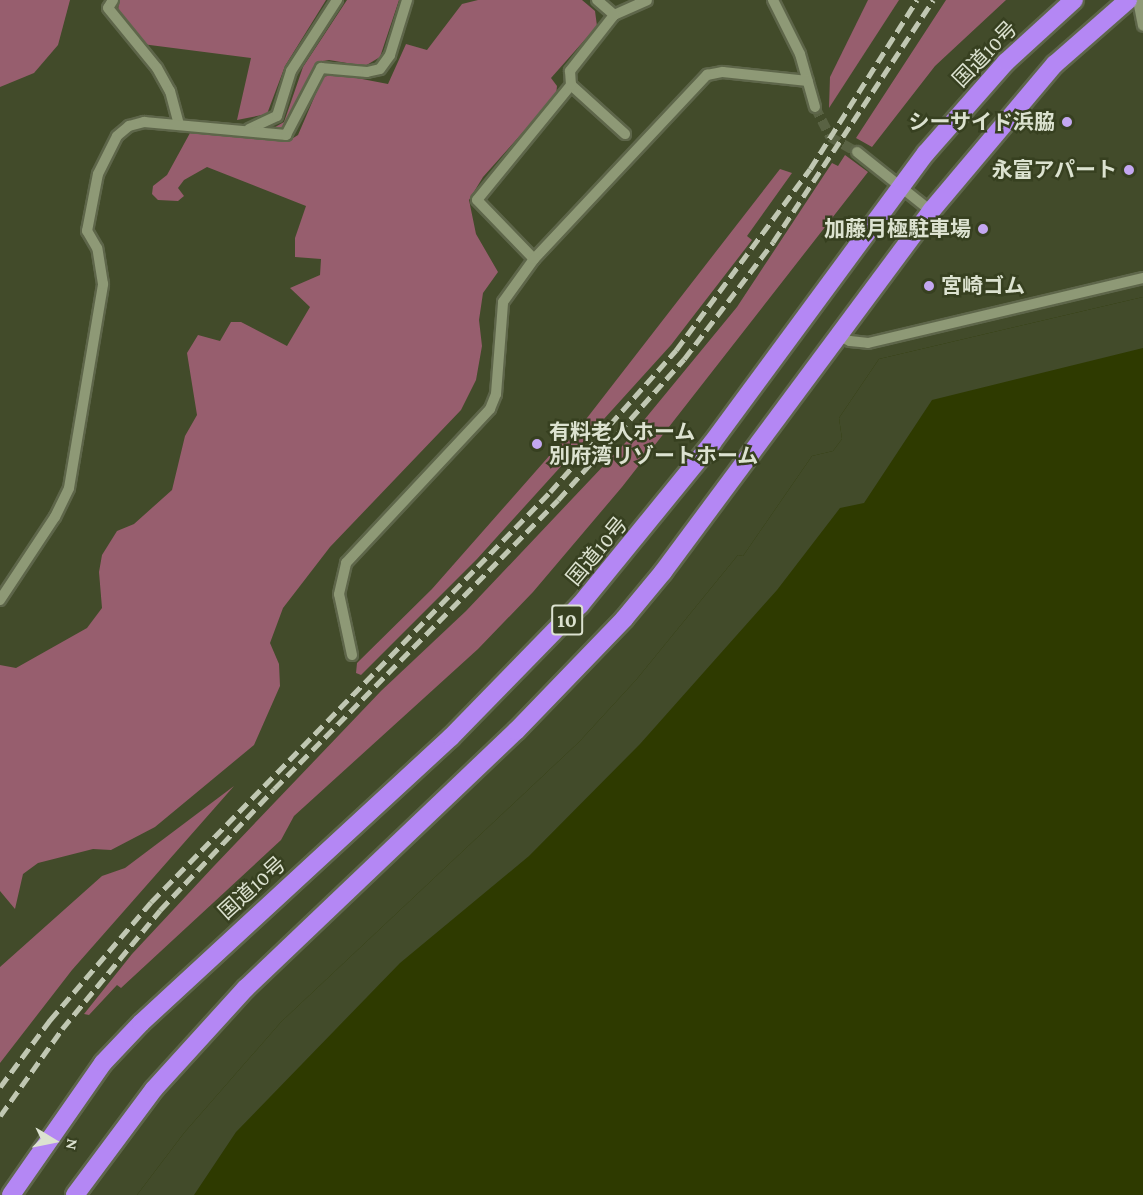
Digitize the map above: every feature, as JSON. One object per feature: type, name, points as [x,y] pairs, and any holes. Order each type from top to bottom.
[{"type":"highway","name":"国道10号","points":[[12,1195],[103,1063],[141,1023],[497,693],[611,570],[712,443],[901,186],[1006,63],[1074,0]]},
{"type":"highway","name":"10","points":[[75,1195],[154,1089],[246,988],[516,731],[624,619],[670,564],[930,211],[1055,64],[1128,0]]},
{"type":"street","points":[[113,0],[108,8],[157,68],[170,91],[179,124]]},
{"type":"street","points":[[246,130],[277,116],[291,71],[337,0]]},
{"type":"street","points":[[0,600],[55,517],[69,488],[103,284],[97,248],[87,231],[98,174],[117,136],[129,126],[144,122],[246,130],[279,136],[291,131],[321,68],[367,72],[380,69],[390,55],[407,0]]},
{"type":"street","points":[[597,0],[614,15]]},
{"type":"street","points":[[534,259],[477,200],[571,85],[570,71],[614,15],[647,0]]},
{"type":"street","points":[[773,0],[800,54],[815,107]]},
{"type":"street","points":[[1138,0],[1143,26]]},
{"type":"street","points":[[352,655],[339,594],[346,563],[490,410],[497,384],[503,302],[534,259],[707,75],[723,72],[808,81]]},
{"type":"street","points":[[571,85],[625,134]]},
{"type":"street","points":[[856,152],[930,211]]},
{"type":"street","points":[[837,335],[850,341],[868,343],[1143,278]]},
{"type":"shaded area","points":[[0,0],[70,0],[58,45],[34,73],[0,87]]},
{"type":"shaded area","points":[[119,0],[326,0],[285,66],[267,114],[237,120],[251,58],[142,44],[118,12]]},
{"type":"shaded area","points":[[347,0],[399,0],[380,57],[365,66],[329,60],[317,62],[285,128],[270,130],[284,122],[303,67]]},
{"type":"shaded area","points":[[478,0],[582,0],[595,11],[597,26],[551,78],[557,86],[556,95],[483,177],[469,200],[476,234],[498,272],[483,293],[479,320],[482,346],[476,380],[461,410],[330,547],[283,608],[270,643],[279,664],[280,686],[254,745],[155,827],[111,850],[93,849],[38,863],[23,874],[15,909],[0,891],[0,665],[16,668],[87,628],[102,608],[99,572],[102,555],[117,531],[134,524],[172,490],[185,436],[197,415],[187,353],[198,335],[220,341],[231,322],[241,322],[287,346],[310,307],[290,288],[320,275],[321,259],[295,257],[295,238],[306,206],[207,167],[184,180],[178,188],[184,196],[178,201],[158,200],[152,194],[153,186],[167,175],[190,133],[290,140],[298,135],[323,77],[336,74],[388,84],[406,44],[427,50],[462,4]]},
{"type":"shaded area","points":[[868,0],[899,0],[829,108],[830,77]]},
{"type":"shaded area","points":[[946,0],[1006,0],[935,66],[872,147],[856,138]]},
{"type":"shaded area","points":[[845,155],[868,172],[622,487],[533,592],[478,649],[294,816],[281,840],[121,988],[117,985],[89,1015],[84,1014],[132,954],[214,866],[381,691],[466,611],[626,442],[737,307],[832,163],[838,166]]},
{"type":"shaded area","points":[[780,169],[792,173],[747,236],[752,240],[671,345],[477,559],[361,675],[356,673],[357,663],[432,589],[572,430],[580,427]]},
{"type":"shaded area","points":[[1143,297],[1143,1195],[137,1195],[184,1133],[281,1022],[579,742],[636,680],[738,555],[743,556],[812,456],[833,451],[842,439],[839,418],[879,359]]},
{"type":"shaded area","points":[[234,786],[72,970],[0,1063],[0,967],[102,876],[125,868]]},
{"type":"pier","points":[[1143,297],[1143,348],[932,400],[864,503],[840,508],[777,590],[640,744],[529,856],[400,963],[236,1132],[194,1195],[137,1195],[184,1133],[281,1022],[579,742],[636,680],[738,555],[743,556],[812,456],[833,451],[842,439],[839,418],[879,359]]},
{"type":"tunnel","points":[[815,107],[830,137],[857,152]]},
{"type":"railway","points":[[0,1087],[50,1020],[151,902],[550,492],[676,350],[810,169],[917,0]]},
{"type":"railway","points":[[0,1116],[62,1029],[160,910],[274,789],[558,500],[684,359],[773,242],[933,0]]},
{"type":"place","name":"シーサイド浜脇","points":[[1067,122]]},
{"type":"place","name":"永富アパート","points":[[1129,170]]},
{"type":"place","name":"加藤月極駐車場","points":[[983,229]]},
{"type":"place","name":"宮崎ゴム","points":[[929,286]]},
{"type":"place","name":"有料老人ホーム 別府湾リゾートホーム","points":[[537,444]]}]
